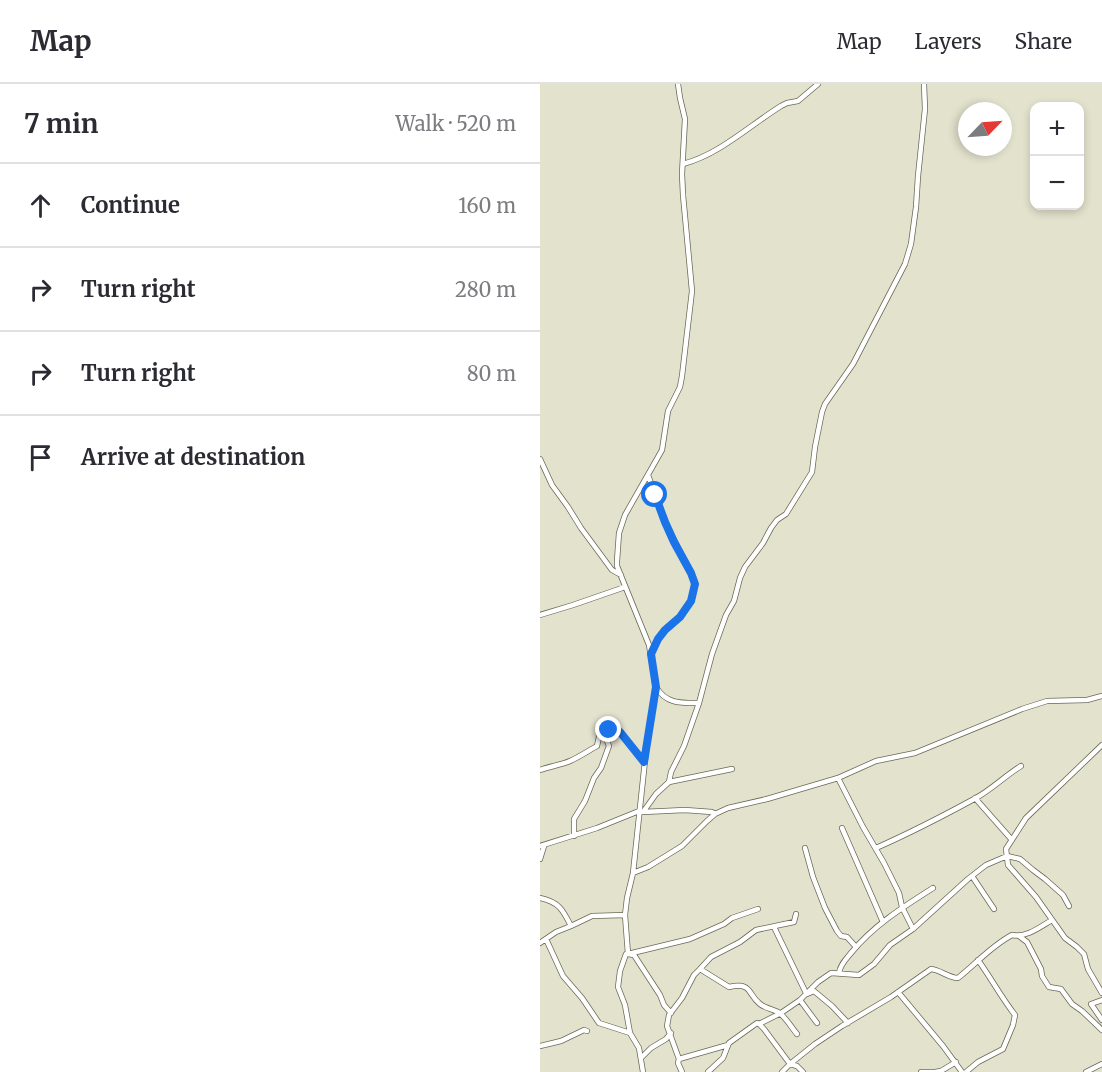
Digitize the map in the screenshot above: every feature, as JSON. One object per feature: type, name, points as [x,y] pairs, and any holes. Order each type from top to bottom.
[{"type":"street","points":[[628,954],[625,915],[633,873],[641,812],[644,762],[656,687],[649,645],[616,561],[619,533],[625,515],[662,450],[668,411],[680,387],[692,291],[683,195],[685,119],[678,84]]},
{"type":"street","points":[[683,164],[708,154],[780,106],[799,100],[818,84]]},
{"type":"street","points":[[641,812],[669,782],[684,746],[699,703],[712,654],[745,567],[777,520],[786,514],[812,472],[825,404],[853,364],[905,264],[911,243],[916,207],[925,109],[924,84]]},
{"type":"street","points":[[540,459],[552,485],[581,528],[612,570],[621,575]]},
{"type":"street","points":[[648,475],[665,522],[695,584],[691,601],[680,617],[658,639],[651,654]]},
{"type":"street","points":[[540,615],[626,587]]},
{"type":"street","points":[[656,687],[660,694],[675,702],[699,703]]},
{"type":"street","points":[[633,873],[648,867],[682,846],[715,814],[728,808],[838,778],[876,761],[915,753],[1047,701],[1087,700],[1102,696]]},
{"type":"street","points":[[540,770],[569,762],[585,754],[597,746],[599,737],[609,730],[617,730],[644,762]]},
{"type":"street","points":[[574,836],[574,819],[585,801],[609,746],[604,733]]},
{"type":"street","points":[[599,737],[609,746]]},
{"type":"street","points":[[1102,745],[1026,818],[1006,849],[1008,865],[1036,897],[1065,938],[1084,954],[1088,969],[1102,993]]},
{"type":"street","points":[[876,848],[914,831],[975,798],[1021,766]]},
{"type":"street","points":[[669,782],[732,770]]},
{"type":"street","points":[[838,778],[899,893],[902,907],[913,929]]},
{"type":"street","points":[[975,798],[1012,840]]},
{"type":"street","points":[[540,859],[542,846],[641,812],[686,810],[715,814]]},
{"type":"street","points":[[842,828],[883,922]]},
{"type":"street","points":[[805,848],[825,908],[837,931],[841,936],[847,937],[856,947]]},
{"type":"street","points":[[708,1072],[723,1058],[729,1043],[757,1023],[781,1013],[800,1000],[831,973],[859,975],[874,964],[890,945],[913,929],[986,865],[1007,856],[1020,859],[1063,895],[1069,906]]},
{"type":"street","points":[[972,876],[994,909]]},
{"type":"street","points":[[839,973],[865,936],[902,907],[933,888]]},
{"type":"street","points":[[540,898],[550,900],[564,912],[571,926]]},
{"type":"street","points":[[643,1072],[639,1048],[630,1033],[625,1005],[618,987],[620,971],[626,954],[690,939],[732,918],[759,909]]},
{"type":"street","points":[[682,1072],[668,1026],[669,1015],[682,998],[694,975],[711,957],[740,942],[756,930],[794,921],[796,914]]},
{"type":"street","points":[[540,944],[556,932],[592,916],[625,915]]},
{"type":"street","points":[[782,1072],[815,1044],[932,969],[958,978],[989,950],[1012,935],[1019,936],[1031,932],[1052,920]]},
{"type":"street","points":[[774,927],[805,994]]},
{"type":"street","points":[[1019,936],[1027,942],[1049,987],[1061,989],[1072,1004],[1102,1030]]},
{"type":"street","points":[[546,939],[563,975],[599,1023],[630,1033]]},
{"type":"street","points":[[628,954],[634,955],[660,995],[663,1005],[671,1013]]},
{"type":"street","points":[[898,992],[964,1072],[1003,1049],[1015,1015],[978,960]]},
{"type":"street","points":[[700,969],[729,987],[741,985],[751,992],[759,1004],[781,1013],[796,1034]]},
{"type":"street","points":[[805,994],[814,991],[848,1023]]},
{"type":"street","points":[[800,1000],[817,1023]]},
{"type":"street","points":[[1102,1000],[1091,1004],[1102,1020]]},
{"type":"street","points":[[759,1024],[790,1064],[797,1066],[803,1072]]},
{"type":"street","points":[[540,1046],[561,1041],[584,1030],[587,1031]]},
{"type":"street","points":[[641,1058],[671,1034]]},
{"type":"street","points":[[678,1059],[728,1045]]},
{"type":"street","points":[[921,1072],[941,1071],[956,1062]]},
{"type":"street","points":[[1086,1072],[1102,1064]]},
{"type":"route","points":[[609,730],[620,732],[644,762],[656,687],[651,654],[658,639],[680,617],[691,601],[694,591],[695,584],[691,573],[674,542],[655,495]]}]
